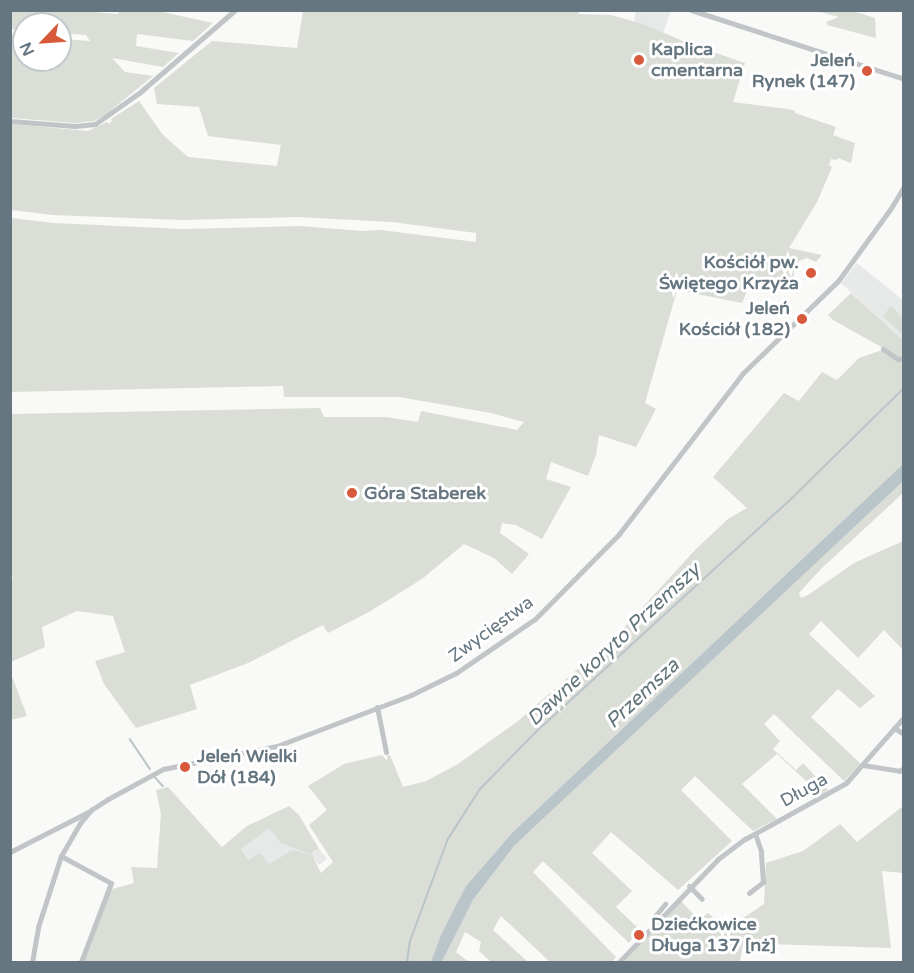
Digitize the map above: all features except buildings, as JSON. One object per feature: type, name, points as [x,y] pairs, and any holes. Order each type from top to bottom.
[{"type":"street","points":[[10,121],[75,126],[95,124],[139,93],[235,10]]},
{"type":"street","points":[[691,10],[903,79]]},
{"type":"street","name":"Zwycięstwa","points":[[32,963],[33,948],[61,856],[91,810],[138,780],[163,769],[277,746],[411,695],[456,673],[523,629],[552,603],[627,525],[743,373],[838,281],[891,208],[903,186]]},
{"type":"street","points":[[884,349],[898,359],[903,358]]},
{"type":"street","points":[[377,707],[387,752]]},
{"type":"street","name":"Długa","points":[[619,963],[689,886],[729,849],[839,788],[863,765],[903,717]]},
{"type":"street","points":[[894,728],[903,734]]},
{"type":"street","points":[[863,765],[899,771],[903,768]]},
{"type":"street","points":[[10,852],[91,810]]},
{"type":"street","points":[[749,893],[763,882],[761,851],[755,834]]},
{"type":"street","points":[[61,856],[111,883],[81,963]]},
{"type":"street","points":[[689,886],[702,899]]},
{"type":"street","name":"Długa","points":[[654,923],[653,918],[665,904]]},
{"type":"street","points":[[27,963],[33,948]]},
{"type":"shaded area","points":[[70,10],[118,14],[119,11],[158,11],[213,23],[193,41],[137,34],[136,46],[179,53],[163,67],[112,58],[125,72],[153,76],[105,115],[94,121],[75,123],[11,118],[11,34],[12,72],[72,72],[72,40],[90,41],[86,35],[72,34],[72,12],[12,12],[12,29],[10,11]]},
{"type":"shaded area","points":[[303,11],[579,11],[579,14],[611,15],[643,24],[690,44],[745,63],[733,102],[794,110],[795,113],[836,127],[833,135],[855,143],[851,163],[838,158],[831,159],[829,165],[832,167],[817,202],[789,248],[822,255],[816,262],[807,258],[799,261],[795,267],[792,284],[753,276],[742,303],[677,290],[645,403],[656,409],[636,447],[599,435],[596,455],[588,476],[551,462],[546,479],[571,487],[542,539],[516,525],[502,523],[500,533],[529,554],[512,574],[494,558],[464,544],[422,579],[369,612],[328,633],[323,625],[248,663],[190,685],[197,709],[136,728],[104,684],[95,661],[125,652],[113,616],[77,611],[42,627],[45,647],[11,662],[10,580],[13,579],[10,566],[11,414],[320,408],[324,417],[386,417],[418,422],[421,411],[517,430],[524,422],[491,413],[399,397],[284,397],[283,386],[11,392],[11,218],[54,223],[183,229],[301,226],[362,231],[381,230],[476,242],[476,233],[392,222],[297,217],[183,220],[53,215],[11,210],[11,124],[88,131],[107,122],[109,124],[111,119],[139,101],[163,135],[188,157],[277,166],[281,145],[208,136],[199,107],[157,104],[154,88],[212,41],[297,48]]},
{"type":"shaded area","points":[[636,11],[671,11],[663,33],[634,22]]},
{"type":"shaded area","points":[[816,11],[853,11],[875,18],[876,38],[827,25],[826,22],[839,17]]},
{"type":"shaded area","points":[[857,263],[903,300],[903,340],[841,283]]},
{"type":"shaded area","points":[[851,293],[903,340],[903,464],[512,833],[466,886],[431,962],[79,962],[112,889],[134,883],[131,867],[157,868],[161,814],[156,790],[168,787],[222,847],[247,826],[289,806],[299,815],[319,849],[310,854],[281,843],[269,828],[241,849],[249,860],[260,853],[269,864],[292,850],[312,855],[321,873],[333,862],[309,825],[327,810],[308,786],[344,764],[382,755],[387,761],[387,756],[390,755],[403,787],[426,781],[458,764],[518,721],[618,634],[696,549],[728,519],[747,508],[713,477],[784,393],[799,401],[822,372],[837,380],[859,358],[885,349],[828,315]]},
{"type":"shaded area","points":[[891,306],[903,318],[903,335],[883,316]]},
{"type":"shaded area","points":[[903,464],[901,483],[514,846],[473,900],[442,961],[431,962],[441,935],[466,886],[512,833]]},
{"type":"shaded area","points":[[903,480],[903,493],[821,569],[799,593],[801,598],[808,595],[854,563],[903,541],[903,650],[884,630],[858,658],[821,621],[809,634],[875,696],[860,708],[838,689],[811,717],[861,764],[844,781],[774,714],[764,724],[780,741],[773,749],[796,770],[803,763],[828,790],[821,795],[777,754],[742,784],[777,819],[753,831],[695,776],[681,790],[732,841],[678,890],[611,832],[592,853],[632,891],[616,907],[639,929],[629,943],[543,861],[533,872],[616,957],[612,962],[550,962],[501,916],[493,930],[528,962],[491,962],[479,951],[481,942],[465,932],[456,952],[469,962],[440,962],[473,900],[514,846]]},
{"type":"shaded area","points":[[10,671],[27,716],[11,720],[10,720]]},
{"type":"shaded area","points":[[903,806],[903,873],[882,871],[891,948],[743,943],[740,962],[624,962],[680,900],[699,920],[708,913],[727,929],[764,904],[766,863],[803,851],[840,824],[857,842]]},
{"type":"shaded area","points":[[269,827],[314,853],[319,849],[327,859],[319,865],[312,856],[292,850],[269,864],[249,860],[241,848]]},
{"type":"waterway","name":"Dawne koryto Przemszy","points":[[407,962],[410,941],[448,839],[480,789],[537,731],[789,501],[904,388]]},
{"type":"waterway","points":[[130,739],[150,769]]},
{"type":"waterway","points":[[155,777],[163,786]]},
{"type":"place","name":"Kaplica cmentarna","points":[[639,60]]},
{"type":"place","name":"Jeleń Rynek (147)","points":[[867,71]]},
{"type":"place","name":"Kościół pw. Świętego Krzyża","points":[[811,273]]},
{"type":"place","name":"Jeleń Kościół (182)","points":[[802,319]]},
{"type":"place","name":"Góra Staberek","points":[[352,493]]},
{"type":"place","name":"Jeleń Wielki Dół (184)","points":[[185,767]]},
{"type":"place","name":"Dziećkowice Długa 137 [nż]","points":[[639,935]]},
{"type":"water label","name":"Przemsza","points":[[643,694]]}]
